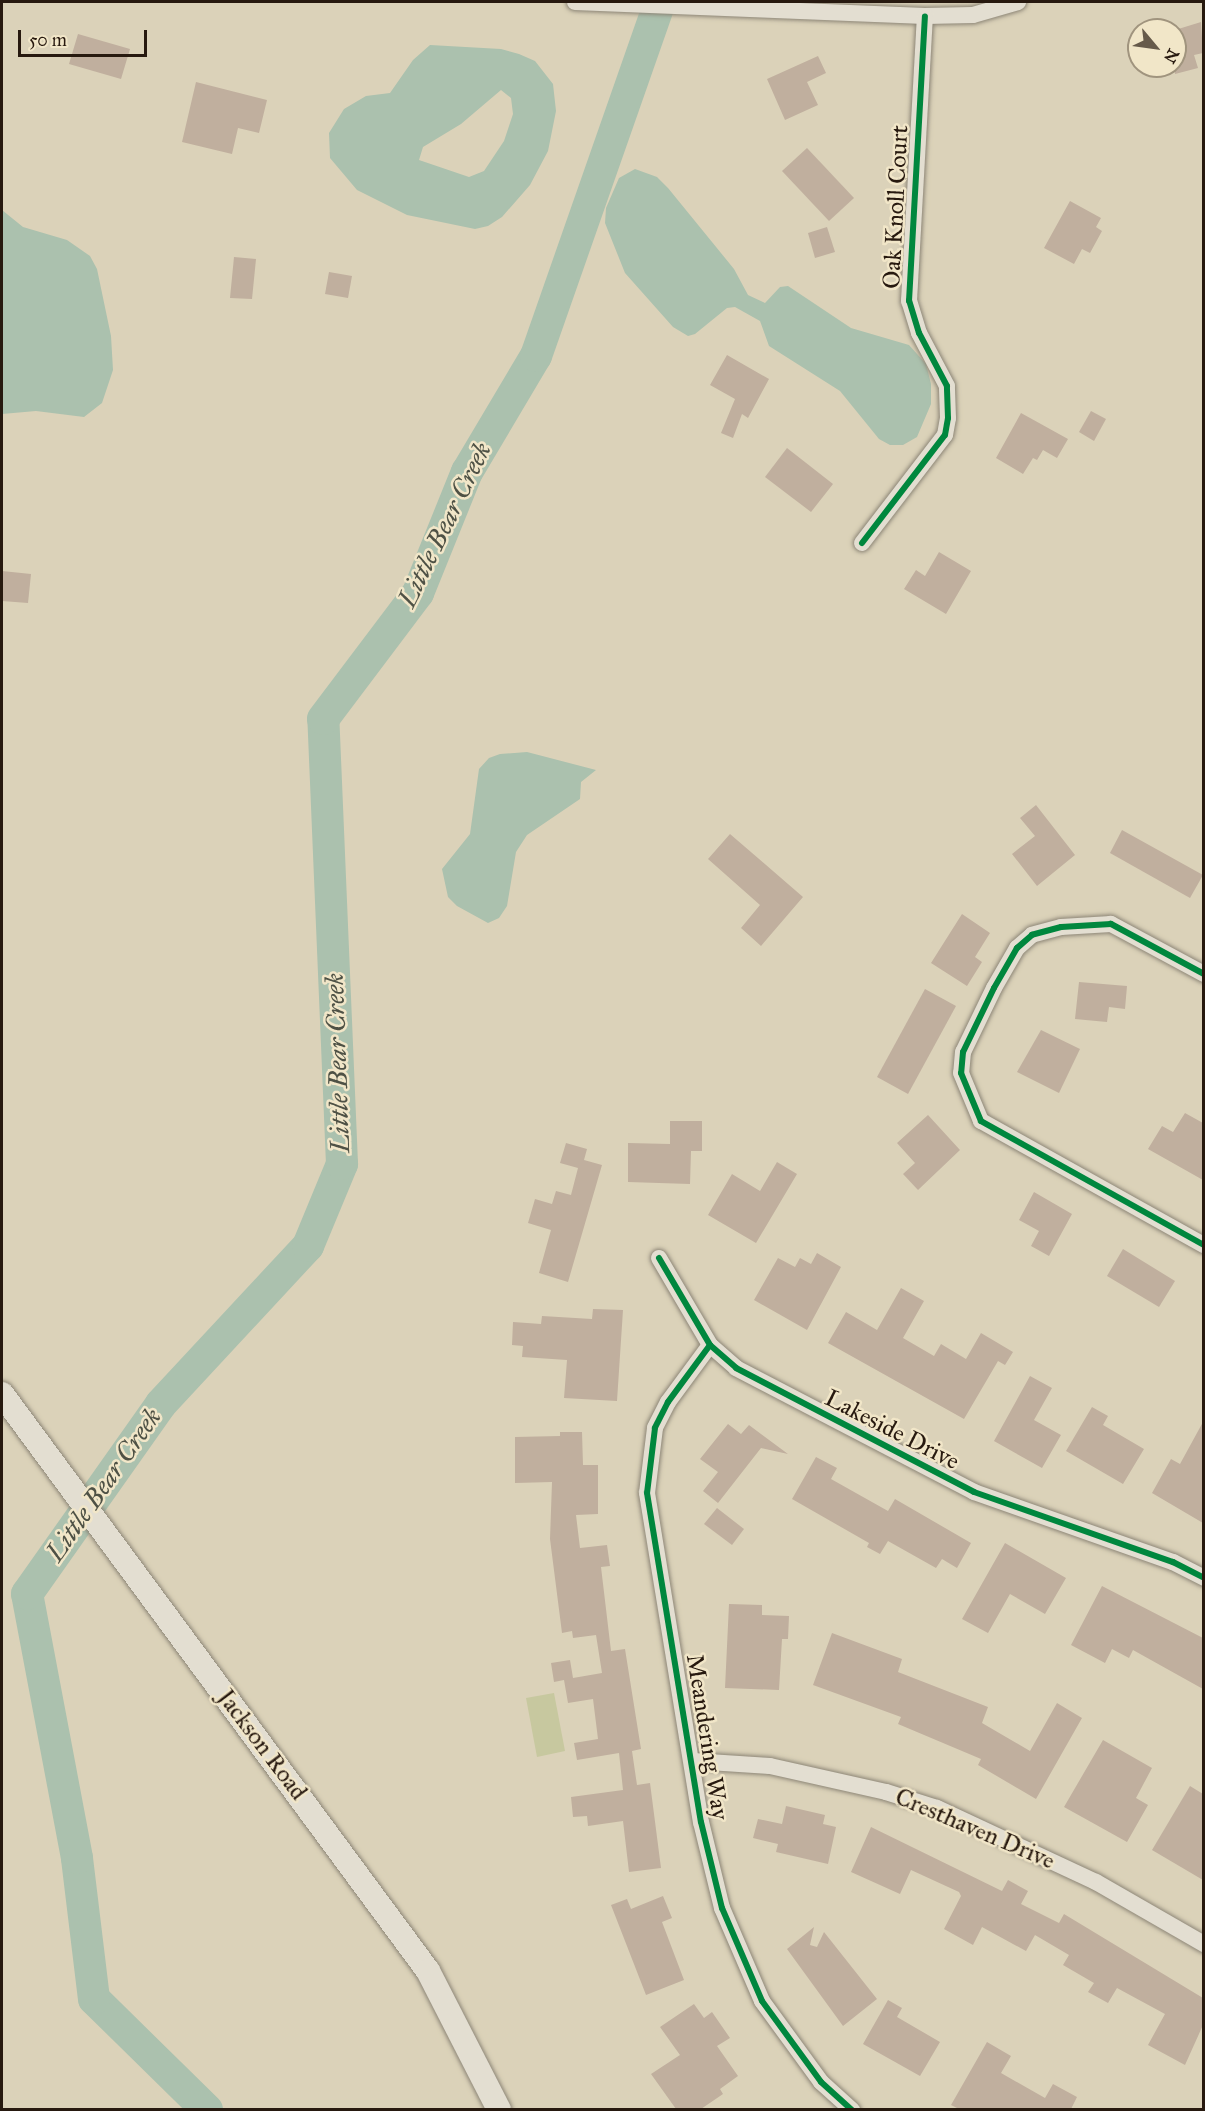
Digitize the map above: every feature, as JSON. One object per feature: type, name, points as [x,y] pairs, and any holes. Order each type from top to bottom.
[{"type":"main road","name":"Jackson Road","points":[[2,1394],[112,1548],[331,1836],[428,1971],[500,2109]]},
{"type":"street","points":[[575,2],[925,16],[973,15],[1018,2]]},
{"type":"street","name":"Oak Knoll Court","points":[[862,543],[945,435],[948,418],[947,386],[919,333],[909,301],[925,16]]},
{"type":"street","points":[[1203,974],[1111,924],[1071,927],[1032,935],[1017,948],[994,988],[963,1052],[961,1073],[981,1121],[1203,1245]]},
{"type":"street","name":"Lakeside Drive","points":[[659,1258],[710,1345],[736,1368],[913,1464],[974,1492],[1173,1562],[1203,1578]]},
{"type":"street","name":"Meandering Way","points":[[710,1345],[668,1402],[654,1428],[647,1494],[693,1761],[701,1822],[722,1908],[762,2001],[821,2082],[852,2109]]},
{"type":"street","name":"Cresthaven Drive","points":[[693,1761],[770,1766],[886,1792],[937,1808],[1096,1882],[1203,1944]]},
{"type":"shaded area","points":[[430,45],[501,49],[535,61],[553,84],[556,111],[548,151],[530,185],[502,217],[488,226],[475,229],[407,215],[357,190],[330,158],[329,133],[344,109],[366,96],[390,93],[413,60]],"holes":[[[501,90],[511,98],[513,114],[504,141],[484,171],[469,177],[419,160],[423,147],[461,124]]]},
{"type":"shaded area","points":[[635,169],[657,177],[668,188],[734,269],[748,295],[765,303],[780,287],[788,286],[851,328],[909,345],[926,364],[931,384],[931,404],[917,437],[903,445],[890,445],[879,439],[840,391],[769,346],[760,321],[735,307],[727,308],[695,334],[688,336],[673,327],[625,273],[605,223],[606,208],[619,178]]},
{"type":"shaded area","points":[[2,210],[23,227],[67,240],[90,256],[97,269],[111,336],[113,370],[102,403],[84,417],[36,411],[2,414]]},
{"type":"shaded area","points":[[527,752],[596,770],[581,782],[580,799],[527,835],[516,852],[507,906],[499,918],[488,923],[457,906],[448,897],[442,869],[470,834],[479,769],[489,758],[500,754]]},
{"type":"shaded area","points":[[554,1693],[565,1751],[537,1757],[526,1698]]},
{"type":"building","points":[[1201,22],[1203,53],[1194,55],[1198,68],[1187,71],[1187,26]]},
{"type":"building","points":[[78,34],[130,49],[121,79],[69,64]]},
{"type":"building","points":[[818,56],[826,73],[807,82],[818,105],[785,120],[767,79]]},
{"type":"building","points":[[196,82],[267,100],[259,133],[238,128],[232,154],[182,142]]},
{"type":"building","points":[[807,148],[854,198],[829,221],[782,171]]},
{"type":"building","points":[[1070,201],[1101,218],[1096,227],[1102,231],[1090,253],[1082,249],[1074,264],[1044,248]]},
{"type":"building","points":[[827,227],[835,252],[815,258],[808,233]]},
{"type":"building","points":[[234,257],[256,259],[252,299],[230,298]]},
{"type":"building","points":[[329,272],[352,276],[348,298],[325,294]]},
{"type":"building","points":[[727,355],[769,379],[748,418],[742,414],[733,438],[721,433],[735,399],[710,385]]},
{"type":"building","points":[[1091,411],[1106,419],[1094,441],[1079,432]]},
{"type":"building","points":[[1021,413],[1068,439],[1057,458],[1043,450],[1037,460],[1033,458],[1023,474],[996,458]]},
{"type":"building","points":[[787,448],[833,484],[811,512],[765,477]]},
{"type":"building","points":[[939,552],[971,571],[946,614],[904,589],[916,570],[925,576]]},
{"type":"building","points":[[2,571],[31,574],[28,603],[2,601]]},
{"type":"building","points":[[1036,805],[1075,855],[1037,886],[1012,854],[1035,836],[1020,818]]},
{"type":"building","points":[[1122,830],[1203,875],[1190,898],[1110,853]]},
{"type":"building","points":[[730,834],[803,897],[761,946],[741,928],[760,905],[708,859]]},
{"type":"building","points":[[962,914],[990,933],[975,957],[982,962],[967,986],[931,963]]},
{"type":"building","points":[[1079,982],[1127,986],[1125,1009],[1109,1007],[1107,1022],[1075,1019]]},
{"type":"building","points":[[925,989],[956,1006],[908,1094],[877,1077]]},
{"type":"building","points":[[1041,1030],[1080,1049],[1059,1093],[1017,1072]]},
{"type":"building","points":[[1185,1113],[1203,1123],[1203,1180],[1148,1149],[1162,1126],[1173,1132]]},
{"type":"building","points":[[928,1115],[960,1150],[918,1190],[903,1174],[915,1163],[897,1143]]},
{"type":"building","points":[[670,1121],[702,1121],[702,1151],[691,1151],[690,1184],[628,1182],[628,1143],[670,1144]]},
{"type":"building","points":[[566,1143],[587,1149],[584,1160],[602,1165],[568,1282],[539,1273],[551,1230],[528,1223],[535,1199],[552,1204],[556,1191],[571,1195],[578,1168],[560,1163]]},
{"type":"building","points":[[777,1162],[797,1174],[756,1243],[708,1215],[732,1174],[760,1191]]},
{"type":"building","points":[[1034,1192],[1072,1214],[1049,1256],[1031,1246],[1039,1231],[1019,1220]]},
{"type":"building","points":[[1123,1249],[1175,1281],[1159,1307],[1107,1276]]},
{"type":"building","points":[[817,1253],[841,1267],[807,1330],[754,1300],[778,1258],[795,1267],[800,1258],[811,1264]]},
{"type":"building","points":[[901,1288],[924,1301],[903,1338],[934,1356],[941,1344],[966,1359],[981,1333],[1013,1352],[1005,1365],[998,1361],[964,1419],[828,1343],[846,1312],[877,1330]]},
{"type":"building","points":[[593,1309],[623,1310],[617,1401],[564,1398],[567,1360],[522,1357],[523,1346],[512,1345],[513,1322],[541,1324],[542,1316],[592,1319]]},
{"type":"building","points":[[1030,1376],[1052,1388],[1034,1420],[1061,1435],[1042,1468],[994,1441]]},
{"type":"building","points":[[1092,1407],[1108,1416],[1103,1425],[1144,1449],[1123,1484],[1066,1451]]},
{"type":"building","points":[[1203,1422],[1203,1523],[1152,1493],[1171,1459],[1180,1464]]},
{"type":"building","points":[[728,1424],[741,1434],[749,1425],[788,1454],[761,1448],[718,1503],[703,1491],[718,1472],[700,1459]]},
{"type":"building","points":[[560,1432],[582,1432],[583,1465],[598,1465],[598,1514],[576,1515],[580,1548],[607,1545],[610,1566],[601,1567],[611,1651],[625,1649],[641,1749],[632,1751],[637,1785],[650,1783],[661,1868],[629,1872],[623,1821],[588,1826],[587,1816],[573,1817],[571,1797],[623,1790],[619,1753],[577,1760],[574,1743],[598,1739],[593,1699],[568,1703],[564,1680],[554,1682],[551,1663],[570,1660],[573,1678],[602,1673],[596,1635],[573,1638],[572,1631],[562,1633],[550,1539],[552,1482],[515,1483],[515,1437],[560,1436]]},
{"type":"building","points":[[816,1457],[837,1468],[831,1479],[888,1511],[895,1499],[971,1543],[957,1568],[942,1559],[936,1568],[888,1541],[880,1554],[867,1547],[869,1543],[792,1499]]},
{"type":"building","points":[[717,1508],[744,1529],[732,1545],[704,1524]]},
{"type":"building","points":[[1005,1543],[1066,1578],[1045,1614],[1010,1594],[988,1633],[962,1619]]},
{"type":"building","points":[[1102,1586],[1203,1638],[1203,1689],[1133,1650],[1129,1658],[1112,1649],[1105,1663],[1071,1645]]},
{"type":"building","points":[[729,1604],[762,1605],[762,1615],[789,1616],[788,1639],[782,1639],[779,1690],[725,1688]]},
{"type":"building","points":[[832,1633],[902,1659],[898,1672],[988,1707],[982,1723],[1030,1751],[1057,1703],[1082,1718],[1036,1799],[978,1765],[981,1759],[898,1724],[901,1717],[813,1685]]},
{"type":"building","points":[[1103,1740],[1152,1768],[1136,1798],[1148,1805],[1127,1842],[1064,1807]]},
{"type":"building","points":[[1190,1786],[1203,1794],[1203,1880],[1152,1850]]},
{"type":"building","points":[[786,1806],[825,1815],[823,1824],[836,1827],[828,1864],[776,1852],[778,1844],[753,1838],[758,1819],[782,1824]]},
{"type":"building","points":[[871,1827],[1002,1891],[1008,1880],[1028,1891],[1021,1904],[1059,1923],[1064,1914],[1203,1998],[1203,2025],[1185,2065],[1148,2045],[1165,2014],[1117,1988],[1108,2003],[1088,1992],[1094,1983],[1063,1965],[1069,1955],[1035,1935],[1026,1951],[982,1927],[973,1945],[944,1929],[961,1896],[959,1892],[911,1870],[900,1894],[851,1872]]},
{"type":"building","points":[[663,1896],[672,1918],[662,1922],[684,1980],[646,1995],[611,1905],[627,1899],[631,1909]]},
{"type":"building","points":[[814,1927],[810,1945],[817,1947],[824,1932],[877,1999],[843,2026],[787,1949]]},
{"type":"building","points":[[888,2000],[902,2008],[897,2017],[940,2042],[920,2076],[863,2044]]},
{"type":"building","points":[[694,2004],[704,2018],[712,2012],[730,2038],[717,2046],[738,2076],[720,2089],[723,2094],[701,2109],[676,2109],[651,2074],[680,2055],[660,2027]]},
{"type":"building","points":[[987,2042],[1011,2056],[1001,2073],[1045,2098],[1053,2084],[1077,2097],[1071,2109],[959,2109],[951,2105]]},
{"type":"waterway","name":"Little Bear Creek","points":[[207,2110],[94,1999],[77,1858],[27,1594],[161,1404],[308,1246],[342,1164],[323,719],[418,593],[467,472],[536,356],[657,10]]},
{"type":"cycle path","points":[[862,543],[945,435],[948,418],[947,386],[919,333],[909,301],[925,16]]},
{"type":"cycle path","points":[[1204,974],[1111,924],[1061,927],[1032,935],[1017,948],[994,988],[963,1052],[961,1073],[981,1121],[1204,1245]]},
{"type":"cycle path","points":[[659,1258],[710,1345],[736,1368],[974,1492],[1173,1562],[1204,1578]]},
{"type":"cycle path","points":[[710,1345],[668,1402],[655,1428],[647,1493],[701,1822],[722,1908],[762,2001],[821,2082],[852,2110]]}]
